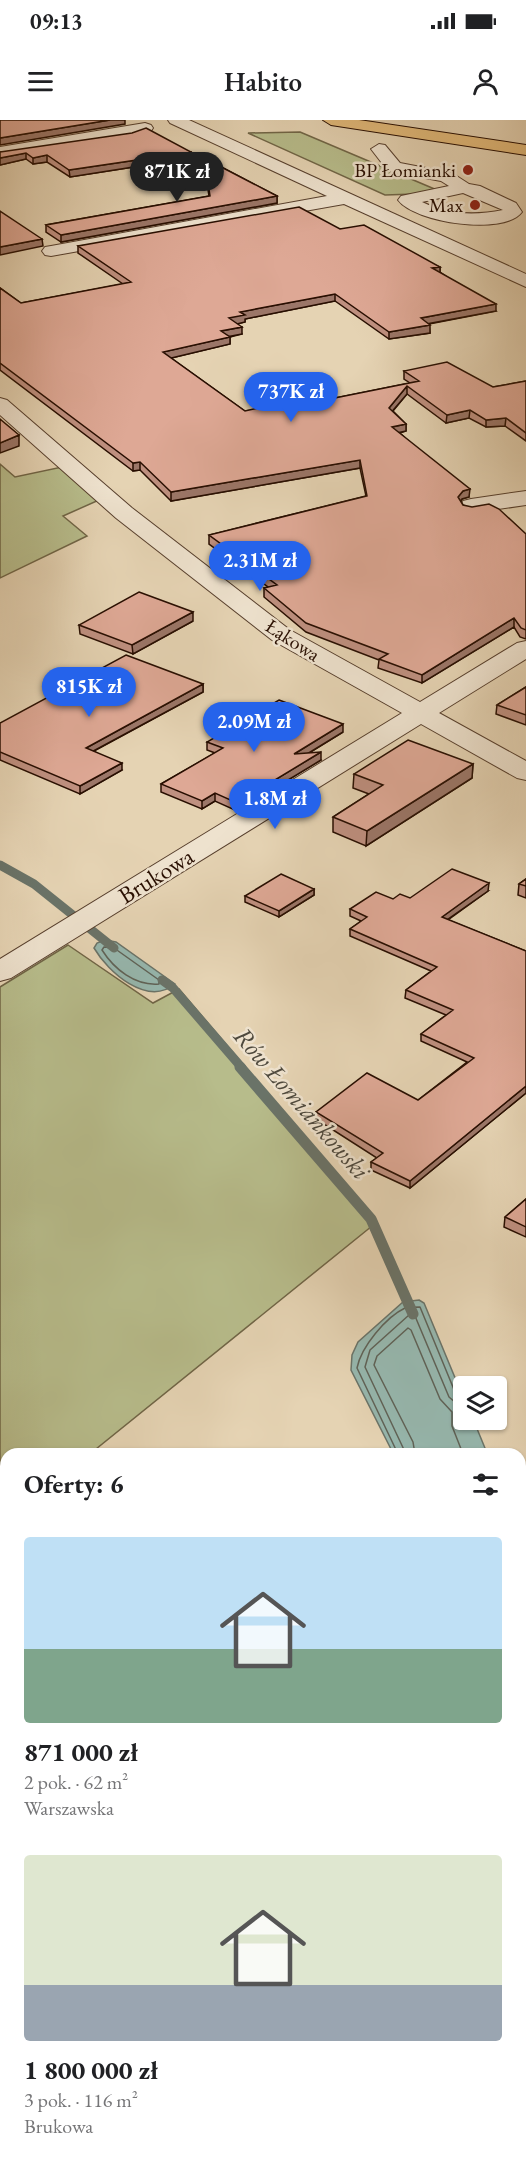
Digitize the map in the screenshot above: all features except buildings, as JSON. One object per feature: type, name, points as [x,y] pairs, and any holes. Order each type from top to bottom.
[{"type":"highway","points":[[331,120],[526,158]]},
{"type":"highway","points":[[394,120],[526,141]]},
{"type":"highway","points":[[427,120],[526,134]]},
{"type":"highway","points":[[405,133],[526,150]]},
{"type":"street","points":[[96,122],[156,129],[181,122],[526,281]]},
{"type":"street","points":[[0,152],[132,132],[145,128]]},
{"type":"street","points":[[379,149],[394,167],[446,177],[464,188],[474,190],[510,207],[513,212],[472,220],[454,220],[407,200],[464,188]]},
{"type":"street","points":[[51,250],[346,198]]},
{"type":"street","points":[[401,224],[440,215]]},
{"type":"street","name":"Łąkowa","points":[[0,404],[124,513],[281,635],[526,772]]},
{"type":"street","points":[[471,506],[526,498]]},
{"type":"street","name":"Brukowa","points":[[0,972],[526,648]]},
{"type":"green space","points":[[300,132],[444,193],[385,195],[248,133]]},
{"type":"green space","points":[[0,464],[15,477],[62,467],[99,500],[63,516],[87,536],[0,578]]},
{"type":"green space","points":[[68,945],[153,1003],[179,989],[377,1222],[97,1448],[0,1448],[0,987]]},
{"type":"water","points":[[105,940],[116,942],[175,984],[164,990],[152,991],[129,984],[109,967],[94,948],[97,943]]},
{"type":"water","points":[[419,1300],[424,1303],[454,1376],[453,1430],[478,1430],[485,1448],[390,1448],[351,1370],[352,1355],[358,1342],[403,1302]]},
{"type":"waterway","name":"Rów Łomiankowski","points":[[0,865],[34,884],[114,948]]},
{"type":"waterway","name":"Rów Łomiankowski","points":[[162,980],[173,988],[242,1068]]},
{"type":"waterway","name":"Rów Łomiankowski","points":[[240,1067],[371,1219],[413,1314]]},
{"type":"place","name":"BP Łomianki","points":[[468,170]]},
{"type":"place","name":"Max","points":[[475,205]]}]
